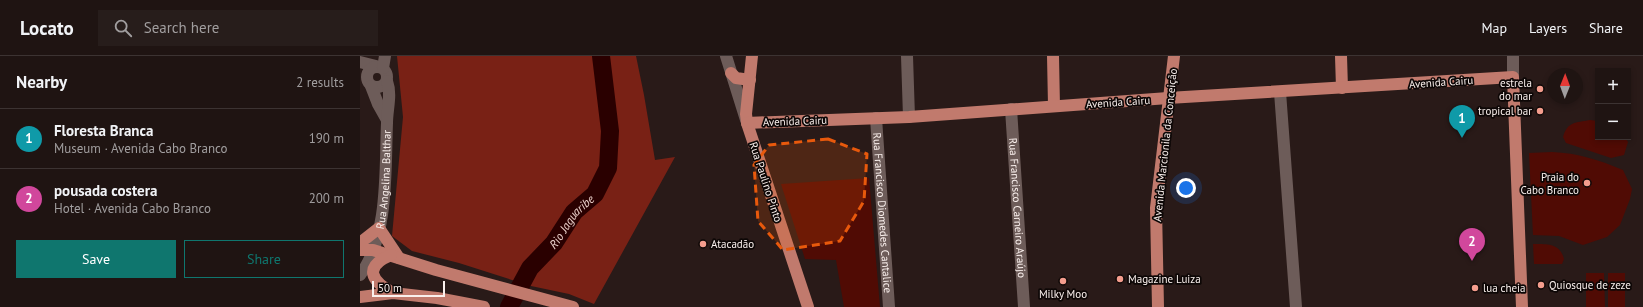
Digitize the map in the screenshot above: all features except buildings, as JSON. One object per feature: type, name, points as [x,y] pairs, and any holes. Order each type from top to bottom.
[{"type":"main road","points":[[747,123],[746,114],[752,56]]},
{"type":"main road","points":[[1053,56],[1054,106]]},
{"type":"main road","name":"Avenida Marcionila da Conceição","points":[[1158,307],[1156,208],[1174,56]]},
{"type":"main road","points":[[1341,56],[1342,88]]},
{"type":"main road","points":[[731,73],[736,78],[750,80]]},
{"type":"main road","points":[[1513,77],[1522,307]]},
{"type":"main road","name":"Avenida Cairu","points":[[747,123],[876,118],[1168,98],[1513,77]]},
{"type":"main road","name":"Rua Paulino Pinto","points":[[747,123],[808,307]]},
{"type":"main road","points":[[360,243],[379,228],[395,257]]},
{"type":"main road","points":[[360,250],[373,250],[436,270],[573,307]]},
{"type":"main road","points":[[393,293],[377,283],[374,274],[374,267],[382,259],[395,257]]},
{"type":"main road","points":[[360,297],[393,293],[437,298],[482,306]]},
{"type":"street","name":"Rua Paulino Pinto","points":[[726,56],[747,123]]},
{"type":"street","points":[[907,56],[909,116]]},
{"type":"street","points":[[1513,56],[1513,77]]},
{"type":"street","points":[[360,62],[381,63]]},
{"type":"street","points":[[381,63],[369,70],[366,80],[387,120]]},
{"type":"street","points":[[366,80],[375,87],[382,86],[387,81],[387,74],[381,63]]},
{"type":"street","name":"Rua Angelina Balthar","points":[[360,275],[373,250],[379,228],[384,188],[387,120],[390,96],[387,81]]},
{"type":"street","points":[[1280,92],[1296,307]]},
{"type":"street","name":"Rua Francisco Carneiro Araújo","points":[[1011,109],[1024,307]]},
{"type":"street","name":"Rua Francisco Diomedes Cantalice","points":[[876,118],[889,307]]},
{"type":"highlighted area","points":[[828,139],[867,154],[864,201],[840,241],[783,250],[758,221],[754,165],[769,145]]},
{"type":"shaded area","points":[[397,56],[636,56],[655,160],[675,157],[594,304],[569,294],[531,286],[459,263],[412,251],[392,236],[403,117]]},
{"type":"shaded area","points":[[1595,121],[1595,140],[1627,140],[1628,142],[1624,155],[1611,158],[1566,143],[1563,137],[1565,132],[1570,125],[1576,122]]},
{"type":"shaded area","points":[[1552,152],[1588,158],[1623,170],[1632,189],[1630,199],[1620,225],[1607,237],[1583,245],[1559,236],[1533,235],[1529,153]]},
{"type":"shaded area","points":[[869,178],[880,307],[844,307],[836,260],[805,259],[781,184]]},
{"type":"shaded area","points":[[1533,244],[1556,247],[1564,259],[1562,264],[1534,264]]},
{"type":"shaded area","points":[[1586,273],[1604,273],[1605,307],[1586,307]]},
{"type":"shaded area","points":[[1608,273],[1625,273],[1625,307],[1608,307]]},
{"type":"waterway","name":"Rio Jaguaribe","points":[[509,307],[530,268],[554,243],[574,212],[595,194],[608,168],[610,131],[601,56]]},
{"type":"place","name":"estrela do mar","points":[[1540,89]]},
{"type":"place","name":"tropical bar","points":[[1540,111]]},
{"type":"place","name":"Floresta Branca","points":[[1462,138]]},
{"type":"place","name":"Praia do Cabo Branco","points":[[1587,183]]},
{"type":"place","name":"Atacadão","points":[[703,244]]},
{"type":"place","name":"pousada costera","points":[[1472,261]]},
{"type":"place","name":"Magazine Luiza","points":[[1120,279]]},
{"type":"place","name":"Milky Moo","points":[[1063,281]]},
{"type":"place","name":"Quiosque de zeze","points":[[1541,285]]},
{"type":"place","name":"lua cheia","points":[[1475,288]]}]
